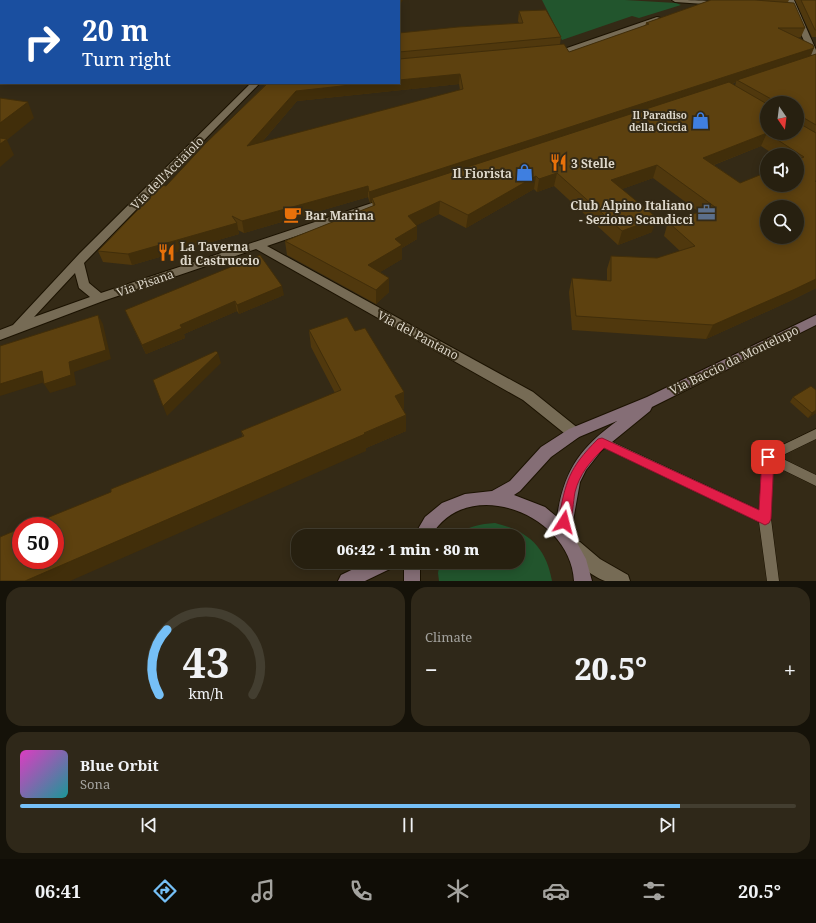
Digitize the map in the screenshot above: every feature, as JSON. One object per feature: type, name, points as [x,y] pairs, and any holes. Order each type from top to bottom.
[{"type":"main road","name":"Via Baccio da Montelupo","points":[[496,497],[515,486],[546,452],[574,433],[652,401],[816,320]]},
{"type":"main road","name":"Via Baccio da Montelupo","points":[[563,532],[570,492],[575,474],[583,461],[602,442],[652,401]]},
{"type":"main road","points":[[427,529],[432,521],[451,507],[472,499],[496,497],[514,500],[549,518],[563,532],[572,546],[583,572],[583,581]]},
{"type":"main road","points":[[347,581],[372,569]]},
{"type":"main road","points":[[412,569],[412,581]]},
{"type":"street","points":[[675,0],[725,4]]},
{"type":"street","points":[[790,0],[816,59],[805,63]]},
{"type":"street","points":[[687,10],[709,3]]},
{"type":"street","points":[[786,8],[794,9]]},
{"type":"street","points":[[543,53],[568,50],[672,15]]},
{"type":"street","name":"Via dell'Acciaiolo","points":[[17,329],[78,263],[255,84]]},
{"type":"street","name":"Via Pisana","points":[[0,335],[99,298],[395,199]]},
{"type":"street","name":"Via del Pantano","points":[[257,245],[361,305],[528,396],[574,433]]},
{"type":"street","points":[[78,263],[83,285],[99,298]]},
{"type":"street","points":[[572,546],[594,565],[622,581]]},
{"type":"lane","points":[[768,457],[816,434]]},
{"type":"lane","points":[[602,442],[765,519]]},
{"type":"lane","points":[[768,457],[816,481]]},
{"type":"lane","points":[[768,457],[765,519],[773,581]]},
{"type":"green space","points":[[542,0],[625,0],[676,3],[681,5],[639,18],[632,16],[562,40]]},
{"type":"green space","points":[[495,523],[513,529],[467,529],[484,524]]},
{"type":"green space","points":[[525,535],[534,542],[540,550],[549,569],[552,581],[439,581],[439,569],[525,569]]},
{"type":"building","points":[[711,0],[755,0],[794,3],[805,28],[778,28],[813,45],[814,48],[369,192],[368,186],[242,221],[232,216],[237,223],[128,254],[98,251],[162,185],[166,186],[206,143],[267,84],[360,84],[296,91],[247,146],[463,89],[460,74],[400,80],[400,59],[564,44],[569,52],[649,24],[646,23]]},
{"type":"building","points":[[801,0],[816,0],[816,30],[815,30]]},
{"type":"building","points":[[546,10],[561,37],[400,52],[400,33],[458,27],[523,23],[519,11]]},
{"type":"building","points":[[816,54],[816,125],[804,118],[804,96],[766,96],[737,80]]},
{"type":"building","points":[[729,82],[760,100],[760,136],[703,158],[740,183],[760,175],[760,192],[804,192],[804,148],[790,148],[778,140],[804,140],[804,126],[816,133],[816,279],[713,325],[576,316],[572,278],[611,281],[611,256],[657,258],[695,246],[668,222],[715,207],[657,165],[611,180],[657,218],[622,231],[557,173],[539,179],[536,176],[468,215],[440,201],[408,216],[417,226],[395,239],[402,245],[368,265],[389,278],[376,290],[285,241],[375,205],[372,198]]},
{"type":"building","points":[[0,98],[28,102],[0,123]]},
{"type":"building","points":[[0,138],[7,139],[0,144]]},
{"type":"building","points":[[260,255],[282,286],[237,305],[235,301],[180,325],[182,328],[142,345],[125,310]]},
{"type":"building","points":[[98,315],[106,350],[69,362],[71,375],[44,384],[42,371],[0,384],[0,346]]},
{"type":"building","points":[[347,317],[355,331],[365,328],[404,392],[395,396],[406,415],[64,564],[64,517],[49,517],[111,492],[111,489],[244,436],[241,431],[341,390],[309,330]]},
{"type":"building","points":[[216,351],[218,353],[163,406],[153,380]]},
{"type":"building","points":[[811,386],[816,390],[816,410],[812,413],[793,397]]},
{"type":"building","points":[[12,532],[12,569],[53,569],[25,581],[0,581],[0,537]]},
{"type":"place","name":"Il Paradiso della Ciccia","points":[[700,121]]},
{"type":"place","name":"3 Stelle","points":[[558,163]]},
{"type":"place","name":"Il Fiorista","points":[[525,173]]},
{"type":"place","name":"Club Alpino Italiano - Sezione Scandicci","points":[[706,212]]},
{"type":"place","name":"Bar Marina","points":[[292,215]]},
{"type":"place","name":"La Taverna di Castruccio","points":[[167,253]]},
{"type":"route","points":[[564,522],[575,474],[583,461],[602,442],[626,452],[765,519],[768,457]]}]
